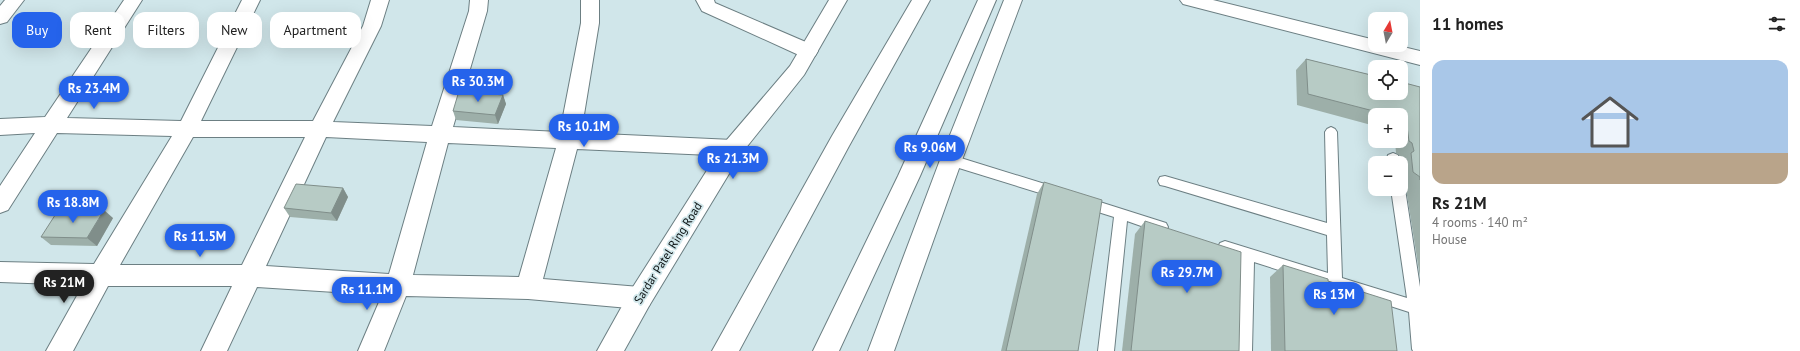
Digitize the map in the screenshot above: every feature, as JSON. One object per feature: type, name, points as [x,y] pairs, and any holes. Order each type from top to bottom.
[{"type":"main road","points":[[0,18],[15,0]]},
{"type":"main road","points":[[0,204],[133,0]]},
{"type":"main road","points":[[59,351],[101,275],[187,129],[251,0]]},
{"type":"main road","points":[[214,351],[319,129],[372,26],[380,0]]},
{"type":"main road","points":[[371,351],[398,286],[440,134],[478,11],[480,0]]},
{"type":"main road","points":[[528,288],[569,140],[590,23],[590,0]]},
{"type":"main road","points":[[705,0],[708,7],[808,51]]},
{"type":"main road","name":"Sardar Patel Ring Road","points":[[610,351],[640,298],[733,148],[798,70],[819,30],[838,0]]},
{"type":"main road","points":[[725,351],[920,0]]},
{"type":"main road","points":[[826,351],[909,176],[987,0]]},
{"type":"main road","points":[[881,351],[951,160],[1013,0]]},
{"type":"main road","points":[[1189,0],[1420,58]]},
{"type":"main road","points":[[0,127],[52,126],[187,129],[319,129],[733,148]]},
{"type":"main road","points":[[0,272],[101,275],[250,276],[398,286],[528,288],[640,298]]},
{"type":"lane","points":[[1332,132],[1335,282]]},
{"type":"lane","points":[[951,160],[1173,231]]},
{"type":"lane","points":[[1165,181],[1334,231]]},
{"type":"lane","points":[[1399,196],[1418,308],[1420,349]]},
{"type":"lane","points":[[1106,351],[1121,214]]},
{"type":"lane","points":[[1210,243],[1418,308]]},
{"type":"lane","points":[[1244,351],[1248,255]]},
{"type":"building","points":[[1306,59],[1368,74],[1368,100],[1408,100],[1408,84],[1420,87],[1420,177],[1413,172],[1411,153],[1414,151],[1412,143],[1409,141],[1408,108],[1368,108],[1368,110],[1308,94]]},
{"type":"building","points":[[459,91],[503,95],[495,115],[453,111]]},
{"type":"building","points":[[1044,182],[1102,200],[1078,351],[1006,351]]},
{"type":"building","points":[[296,184],[343,188],[331,213],[284,208]]},
{"type":"building","points":[[59,209],[104,210],[87,238],[41,237]]},
{"type":"building","points":[[1145,221],[1241,252],[1239,351],[1131,351]]},
{"type":"building","points":[[1283,265],[1391,301],[1397,351],[1285,351]]}]
